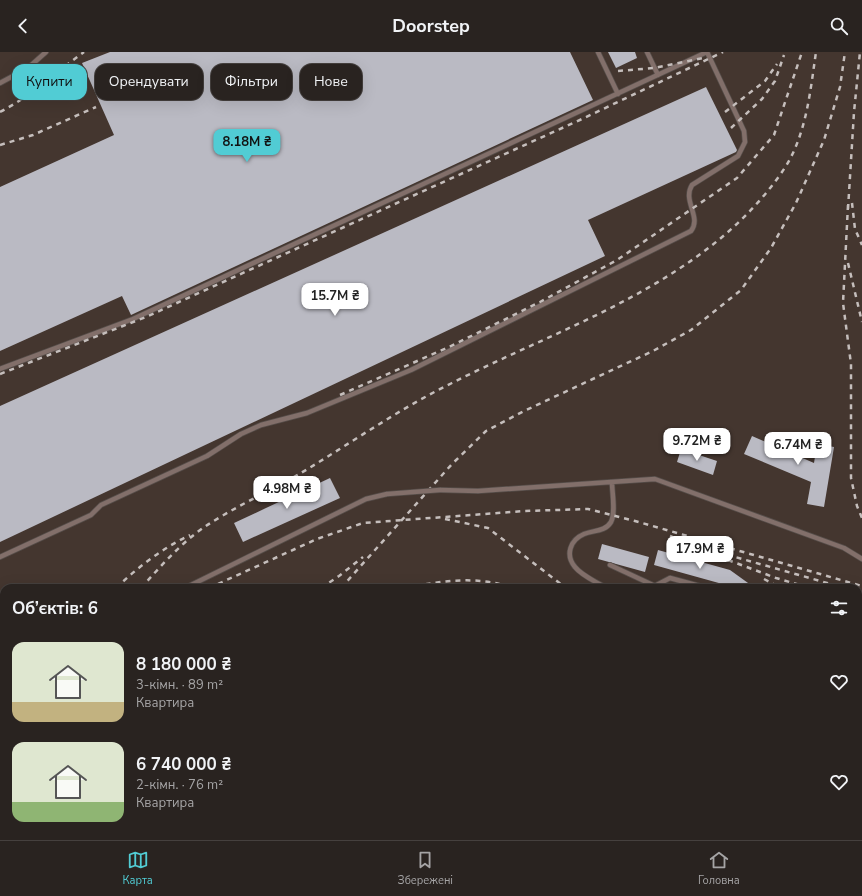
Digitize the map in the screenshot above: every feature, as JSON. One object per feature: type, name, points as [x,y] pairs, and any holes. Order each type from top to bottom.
[{"type":"lane","points":[[0,83],[28,68],[46,52]]},
{"type":"lane","points":[[598,52],[618,94]]},
{"type":"lane","points":[[647,52],[658,75]]},
{"type":"lane","points":[[0,369],[133,318],[707,52],[744,131],[745,142],[738,156],[692,185],[688,191],[695,220],[695,226],[691,231],[411,370],[307,413],[261,425],[241,434],[207,456],[100,505],[91,514],[0,557]]},
{"type":"lane","points":[[193,584],[366,499],[387,494],[440,490],[478,491],[655,479],[844,548],[862,559]]},
{"type":"lane","points":[[600,584],[575,568],[570,558],[570,548],[576,539],[585,534],[606,528],[611,522],[613,516],[612,482]]},
{"type":"lane","points":[[610,565],[647,584]]},
{"type":"lane","points":[[659,584],[670,578],[692,584]]},
{"type":"shaded area","points":[[0,52],[862,52],[862,584],[0,584]]},
{"type":"building","points":[[110,52],[570,52],[593,100],[131,315],[122,296],[0,351],[0,187],[114,135],[98,100],[203,100],[203,64],[95,64],[95,92],[87,74],[87,64],[82,63]]},
{"type":"building","points":[[608,52],[635,52],[637,58],[616,68]]},
{"type":"building","points":[[706,87],[737,150],[736,152],[588,220],[605,256],[0,542],[0,406]]},
{"type":"building","points":[[752,436],[814,463],[817,444],[834,447],[824,507],[807,504],[811,482],[744,454]]},
{"type":"building","points":[[681,449],[717,461],[713,475],[677,462]]},
{"type":"building","points":[[330,478],[340,498],[243,542],[234,523]]},
{"type":"building","points":[[602,544],[649,557],[645,572],[598,559]]},
{"type":"building","points":[[658,550],[730,570],[749,584],[722,584],[654,565]]},
{"type":"railway","points":[[0,112],[33,91],[84,52]]},
{"type":"railway","points":[[0,374],[146,317],[582,119],[723,52]]},
{"type":"railway","points":[[340,395],[449,347],[540,302],[617,260],[737,178],[774,135],[802,52]]},
{"type":"railway","points":[[145,584],[178,549],[194,535],[214,521],[301,473],[432,393],[631,297],[674,272],[714,244],[750,211],[782,172],[790,159],[797,145],[806,115],[816,52]]},
{"type":"railway","points":[[345,584],[452,464],[486,431],[524,411],[653,351],[691,330],[741,290],[771,248],[796,203],[824,140],[840,87],[845,52]]},
{"type":"railway","points":[[848,209],[854,112],[860,52]]},
{"type":"railway","points":[[731,128],[762,99],[775,81],[784,55]]},
{"type":"railway","points":[[618,71],[654,68],[703,58]]},
{"type":"railway","points":[[725,112],[765,81],[777,64]]},
{"type":"railway","points":[[0,145],[33,135],[96,107]]},
{"type":"railway","points":[[852,203],[855,229],[862,245]]},
{"type":"railway","points":[[848,205],[843,303],[851,364],[851,478],[857,506],[862,518]]},
{"type":"railway","points":[[848,263],[862,322]]},
{"type":"railway","points":[[218,584],[317,539],[363,523],[525,511],[588,509],[855,584]]},
{"type":"railway","points":[[445,519],[488,528],[561,584]]},
{"type":"railway","points":[[121,584],[151,558],[190,535]]},
{"type":"railway","points":[[670,536],[689,544],[831,584]]},
{"type":"railway","points":[[327,584],[363,557]]},
{"type":"railway","points":[[728,560],[796,584]]},
{"type":"railway","points":[[764,579],[773,584]]},
{"type":"railway","points":[[427,584],[459,580],[473,580],[499,584]]}]
